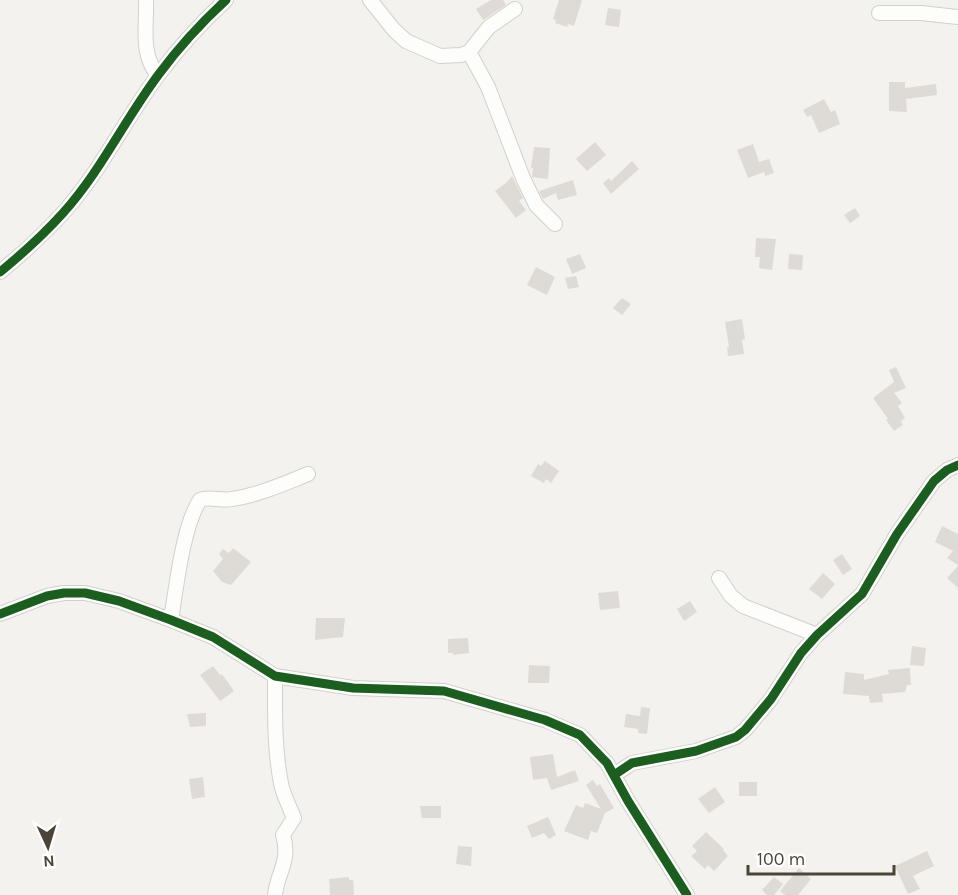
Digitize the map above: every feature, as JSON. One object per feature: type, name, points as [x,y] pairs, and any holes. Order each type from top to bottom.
[{"type":"street","points":[[146,0],[146,53],[150,66],[158,75]]},
{"type":"street","points":[[0,272],[64,212],[99,165],[158,75],[193,30],[226,0]]},
{"type":"street","points":[[370,0],[406,41],[440,56],[461,55],[468,52],[489,27],[515,9]]},
{"type":"street","points":[[879,13],[921,13],[958,17]]},
{"type":"street","points":[[468,52],[488,87],[523,178],[536,205],[555,224]]},
{"type":"street","points":[[615,775],[632,763],[696,751],[735,737],[756,718],[817,634],[862,594],[897,534],[934,481],[947,470],[958,465]]},
{"type":"street","points":[[171,620],[178,570],[189,525],[200,500],[208,497],[228,500],[249,496],[271,490],[308,474]]},
{"type":"street","points":[[719,578],[731,596],[743,606],[817,634]]},
{"type":"street","points":[[0,614],[46,596],[64,593],[85,594],[118,602],[213,637],[275,676],[353,688],[444,690],[545,720],[580,735],[607,763],[687,895]]},
{"type":"street","points":[[275,676],[279,769],[283,790],[294,819],[283,835],[286,844],[283,872],[275,895]]},
{"type":"building","points":[[491,0],[503,0],[506,5],[483,20],[476,9]]},
{"type":"building","points":[[559,0],[582,0],[574,26],[568,24],[567,27],[555,23],[556,20],[553,19]]},
{"type":"building","points":[[608,8],[621,10],[619,27],[605,25]]},
{"type":"building","points":[[889,82],[905,82],[905,88],[936,84],[937,95],[906,99],[907,112],[889,111]]},
{"type":"building","points":[[824,99],[831,112],[835,110],[840,124],[819,133],[811,115],[807,117],[803,110]]},
{"type":"building","points":[[595,142],[606,155],[587,171],[576,159]]},
{"type":"building","points":[[753,144],[759,162],[769,159],[774,173],[765,176],[764,172],[748,178],[737,150]]},
{"type":"building","points":[[534,147],[550,148],[548,179],[532,177]]},
{"type":"building","points":[[632,161],[639,169],[611,194],[603,183],[609,178],[611,181]]},
{"type":"building","points":[[512,176],[523,198],[519,201],[526,210],[516,218],[495,191]]},
{"type":"building","points":[[573,180],[577,195],[558,200],[556,193],[543,199],[539,191]]},
{"type":"building","points":[[855,208],[860,216],[850,223],[844,215]]},
{"type":"building","points":[[756,238],[776,239],[772,270],[759,268],[760,257],[755,257]]},
{"type":"building","points":[[580,254],[586,268],[572,274],[566,259]]},
{"type":"building","points":[[789,254],[803,255],[802,270],[788,269]]},
{"type":"building","points":[[536,267],[555,277],[547,295],[527,285]]},
{"type":"building","points":[[576,276],[579,287],[568,289],[565,278]]},
{"type":"building","points":[[622,298],[631,304],[622,315],[613,308]]},
{"type":"building","points":[[742,319],[745,339],[742,340],[744,354],[728,356],[725,322]]},
{"type":"building","points":[[896,367],[906,388],[894,393],[902,403],[898,406],[905,418],[901,421],[903,425],[894,431],[873,398],[894,382],[889,370]]},
{"type":"building","points":[[545,461],[559,471],[551,483],[546,479],[544,483],[531,476],[538,464],[541,466]]},
{"type":"building","points":[[942,526],[958,534],[958,565],[947,558],[953,551],[935,542]]},
{"type":"building","points":[[233,548],[251,562],[231,585],[222,582],[213,571],[223,559],[219,554],[223,549],[229,553]]},
{"type":"building","points":[[842,554],[852,569],[843,575],[833,560]]},
{"type":"building","points":[[958,566],[958,588],[947,578]]},
{"type":"building","points":[[823,573],[835,584],[822,599],[809,589]]},
{"type":"building","points":[[618,591],[620,608],[600,610],[598,593]]},
{"type":"building","points":[[690,601],[697,612],[684,621],[677,609]]},
{"type":"building","points":[[316,618],[345,618],[343,637],[315,640]]},
{"type":"building","points":[[468,638],[469,653],[453,655],[453,653],[448,653],[448,639]]},
{"type":"building","points":[[912,646],[926,648],[924,666],[910,665]]},
{"type":"building","points":[[529,665],[550,666],[549,683],[528,683]]},
{"type":"building","points":[[213,666],[234,691],[220,701],[200,675]]},
{"type":"building","points":[[910,668],[911,685],[907,685],[905,692],[882,694],[883,702],[870,703],[869,696],[843,694],[845,672],[864,674],[864,680],[889,674],[888,670]]},
{"type":"building","points":[[641,707],[650,708],[647,734],[638,733],[638,729],[624,727],[626,714],[640,716]]},
{"type":"building","points":[[206,713],[206,726],[190,727],[187,714]]},
{"type":"building","points":[[553,754],[557,777],[575,770],[579,781],[551,790],[547,778],[533,780],[530,757]]},
{"type":"building","points":[[203,777],[205,797],[192,799],[189,779]]},
{"type":"building","points":[[593,780],[597,786],[600,784],[614,808],[605,813],[597,833],[591,831],[588,840],[564,831],[576,805],[583,808],[585,803],[601,809],[586,785]]},
{"type":"building","points":[[739,782],[757,782],[757,796],[739,796]]},
{"type":"building","points":[[715,787],[725,802],[709,813],[698,799]]},
{"type":"building","points":[[420,806],[441,806],[441,818],[422,818]]},
{"type":"building","points":[[548,817],[556,835],[549,839],[544,833],[532,838],[527,826]]},
{"type":"building","points":[[706,832],[728,856],[714,871],[708,865],[705,869],[691,856],[697,851],[692,846]]},
{"type":"building","points":[[458,846],[472,847],[471,866],[456,864]]},
{"type":"building","points":[[927,851],[934,866],[913,876],[920,889],[908,894],[895,866]]},
{"type":"building","points":[[799,868],[811,879],[798,895],[785,895],[780,891]]},
{"type":"building","points":[[349,877],[349,880],[353,880],[354,895],[330,895],[329,879]]},
{"type":"building","points":[[774,877],[783,884],[774,895],[767,895],[762,890]]},
{"type":"cycle path","points":[[0,272],[41,236],[77,197],[174,54],[226,0]]},
{"type":"cycle path","points":[[614,775],[632,763],[696,751],[736,737],[745,730],[771,699],[801,653],[817,635],[862,594],[897,534],[934,481],[947,470],[958,465]]},
{"type":"cycle path","points":[[0,614],[47,596],[85,593],[119,601],[213,637],[275,676],[353,688],[444,691],[545,720],[580,735],[607,763],[687,895]]}]
